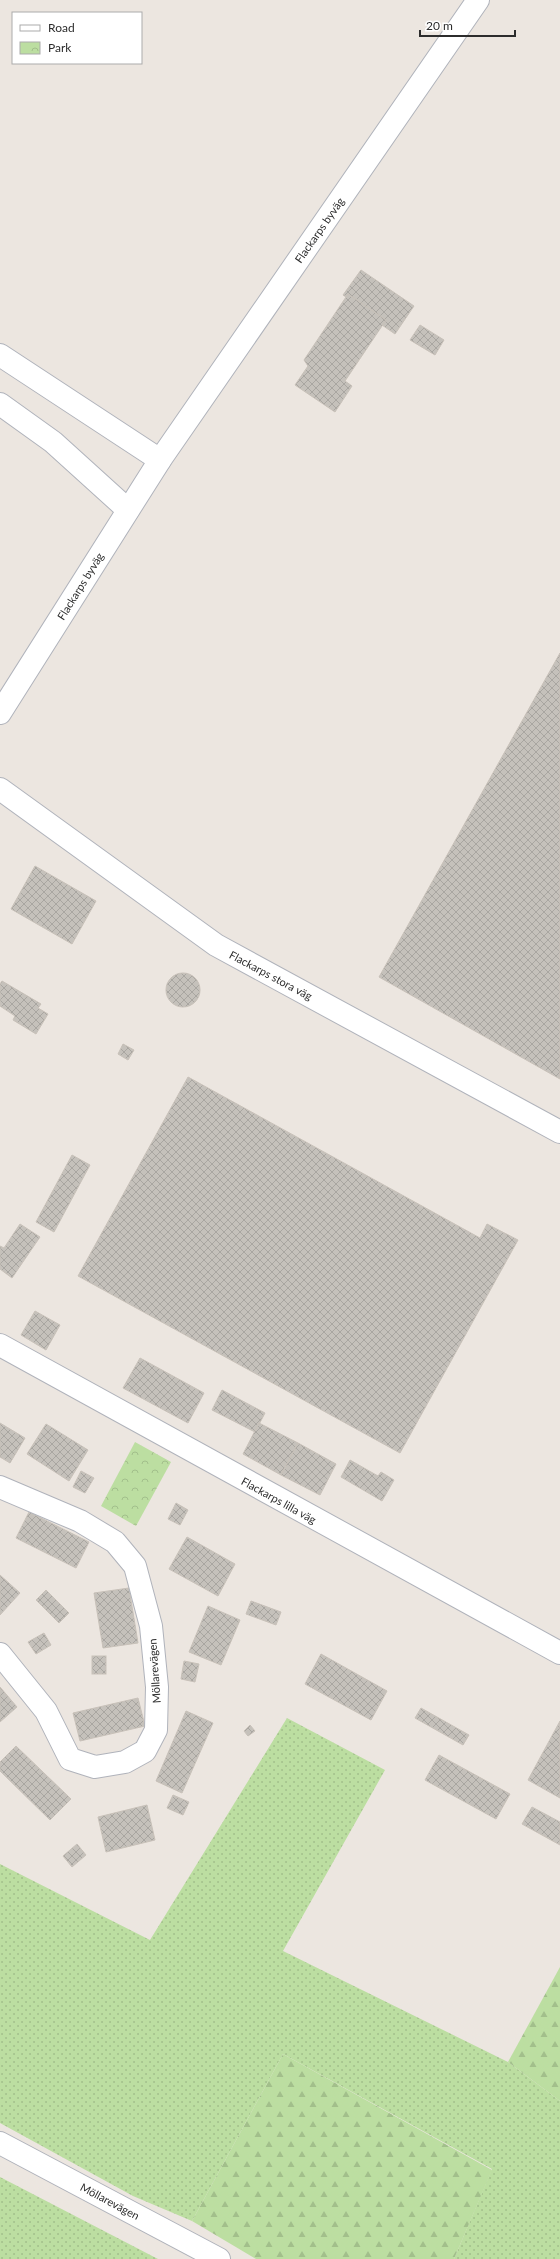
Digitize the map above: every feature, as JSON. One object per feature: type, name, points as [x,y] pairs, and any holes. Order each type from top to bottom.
[{"type":"street","name":"Flackarps byväg","points":[[0,713],[160,460],[478,0]]},
{"type":"street","points":[[0,355],[160,460]]},
{"type":"street","points":[[0,404],[53,442],[128,510]]},
{"type":"street","name":"Flackarps stora väg","points":[[0,789],[216,945],[560,1132]]},
{"type":"street","name":"Flackarps lilla väg","points":[[0,1345],[560,1654]]},
{"type":"street","name":"Möllarevägen","points":[[0,1487],[80,1521],[115,1542],[136,1566],[151,1626],[158,1688],[156,1730],[145,1751],[125,1762],[95,1767],[70,1759],[46,1711],[0,1654]]},
{"type":"street","name":"Möllarevägen","points":[[0,2143],[219,2259]]},
{"type":"green space","points":[[135,1442],[171,1462],[136,1526],[101,1506]]},
{"type":"green space","points":[[287,1718],[385,1770],[283,1951],[508,2062],[560,2101],[560,2259],[454,2259],[492,2169],[283,2054],[192,2221],[133,2196],[0,2123],[0,1864],[150,1940]]},
{"type":"green space","points":[[560,1967],[560,2101],[508,2062]]},
{"type":"green space","points":[[283,2054],[492,2170],[454,2259],[256,2259],[192,2221]]},
{"type":"green space","points":[[0,2177],[158,2259],[0,2259]]},
{"type":"building","points":[[361,270],[414,306],[395,334],[382,325],[386,320],[348,294],[346,297],[343,295]]},
{"type":"building","points":[[348,294],[386,320],[345,381],[352,386],[335,412],[295,385],[308,366],[304,360]]},
{"type":"building","points":[[420,325],[444,340],[435,355],[410,340]]},
{"type":"building","points":[[560,653],[560,1079],[379,977]]},
{"type":"building","points":[[35,866],[96,901],[72,944],[11,909]]},
{"type":"building","points":[[180,973],[186,973],[195,978],[199,984],[199,996],[195,1002],[186,1007],[180,1007],[171,1002],[166,993],[166,987],[171,978]]},
{"type":"building","points":[[2,981],[41,1004],[38,1008],[48,1014],[36,1034],[13,1020],[15,1016],[0,1006],[0,984]]},
{"type":"building","points":[[123,1044],[134,1050],[128,1060],[118,1054]]},
{"type":"building","points":[[188,1077],[480,1238],[487,1224],[518,1240],[400,1453],[78,1276]]},
{"type":"building","points":[[72,1155],[90,1165],[54,1232],[36,1222]]},
{"type":"building","points":[[20,1224],[40,1237],[12,1278],[0,1269],[0,1246],[4,1248]]},
{"type":"building","points":[[35,1311],[60,1325],[46,1350],[21,1335]]},
{"type":"building","points":[[140,1358],[204,1393],[188,1423],[123,1388]]},
{"type":"building","points":[[222,1390],[265,1413],[255,1432],[212,1410]]},
{"type":"building","points":[[0,1423],[25,1438],[10,1463],[0,1457]]},
{"type":"building","points":[[259,1423],[298,1443],[281,1475],[243,1454]]},
{"type":"building","points":[[46,1424],[88,1450],[69,1481],[27,1454]]},
{"type":"building","points":[[298,1443],[336,1464],[320,1495],[281,1475]]},
{"type":"building","points":[[350,1460],[378,1476],[381,1472],[394,1480],[382,1501],[341,1477]]},
{"type":"building","points":[[81,1471],[94,1478],[85,1493],[73,1487]]},
{"type":"building","points":[[176,1503],[188,1510],[180,1525],[168,1519]]},
{"type":"building","points":[[29,1512],[89,1542],[76,1568],[16,1538]]},
{"type":"building","points":[[187,1537],[235,1564],[218,1596],[169,1569]]},
{"type":"building","points":[[0,1575],[20,1593],[0,1615]]},
{"type":"building","points":[[129,1588],[138,1643],[103,1648],[94,1593]]},
{"type":"building","points":[[46,1590],[69,1613],[59,1623],[36,1600]]},
{"type":"building","points":[[251,1601],[281,1612],[276,1625],[246,1614]]},
{"type":"building","points":[[208,1606],[240,1620],[221,1665],[189,1652]]},
{"type":"building","points":[[44,1633],[51,1645],[36,1654],[28,1642]]},
{"type":"building","points":[[321,1654],[387,1691],[371,1720],[305,1684]]},
{"type":"building","points":[[92,1656],[106,1656],[106,1674],[92,1674]]},
{"type":"building","points":[[184,1661],[199,1664],[195,1682],[181,1679]]},
{"type":"building","points":[[0,1687],[17,1707],[0,1722]]},
{"type":"building","points":[[138,1698],[145,1726],[80,1741],[73,1713]]},
{"type":"building","points":[[421,1708],[469,1735],[463,1745],[415,1718]]},
{"type":"building","points":[[186,1711],[213,1723],[182,1793],[156,1781]]},
{"type":"building","points":[[560,1721],[560,1798],[528,1780]]},
{"type":"building","points":[[250,1725],[255,1731],[248,1736],[244,1731]]},
{"type":"building","points":[[16,1746],[71,1799],[50,1820],[0,1771],[0,1762]]},
{"type":"building","points":[[439,1755],[510,1794],[496,1819],[425,1780]]},
{"type":"building","points":[[173,1795],[189,1802],[183,1815],[167,1808]]},
{"type":"building","points":[[147,1805],[155,1840],[106,1852],[98,1817]]},
{"type":"building","points":[[532,1807],[560,1822],[560,1845],[522,1824]]},
{"type":"building","points":[[77,1844],[86,1855],[72,1867],[63,1856]]}]
